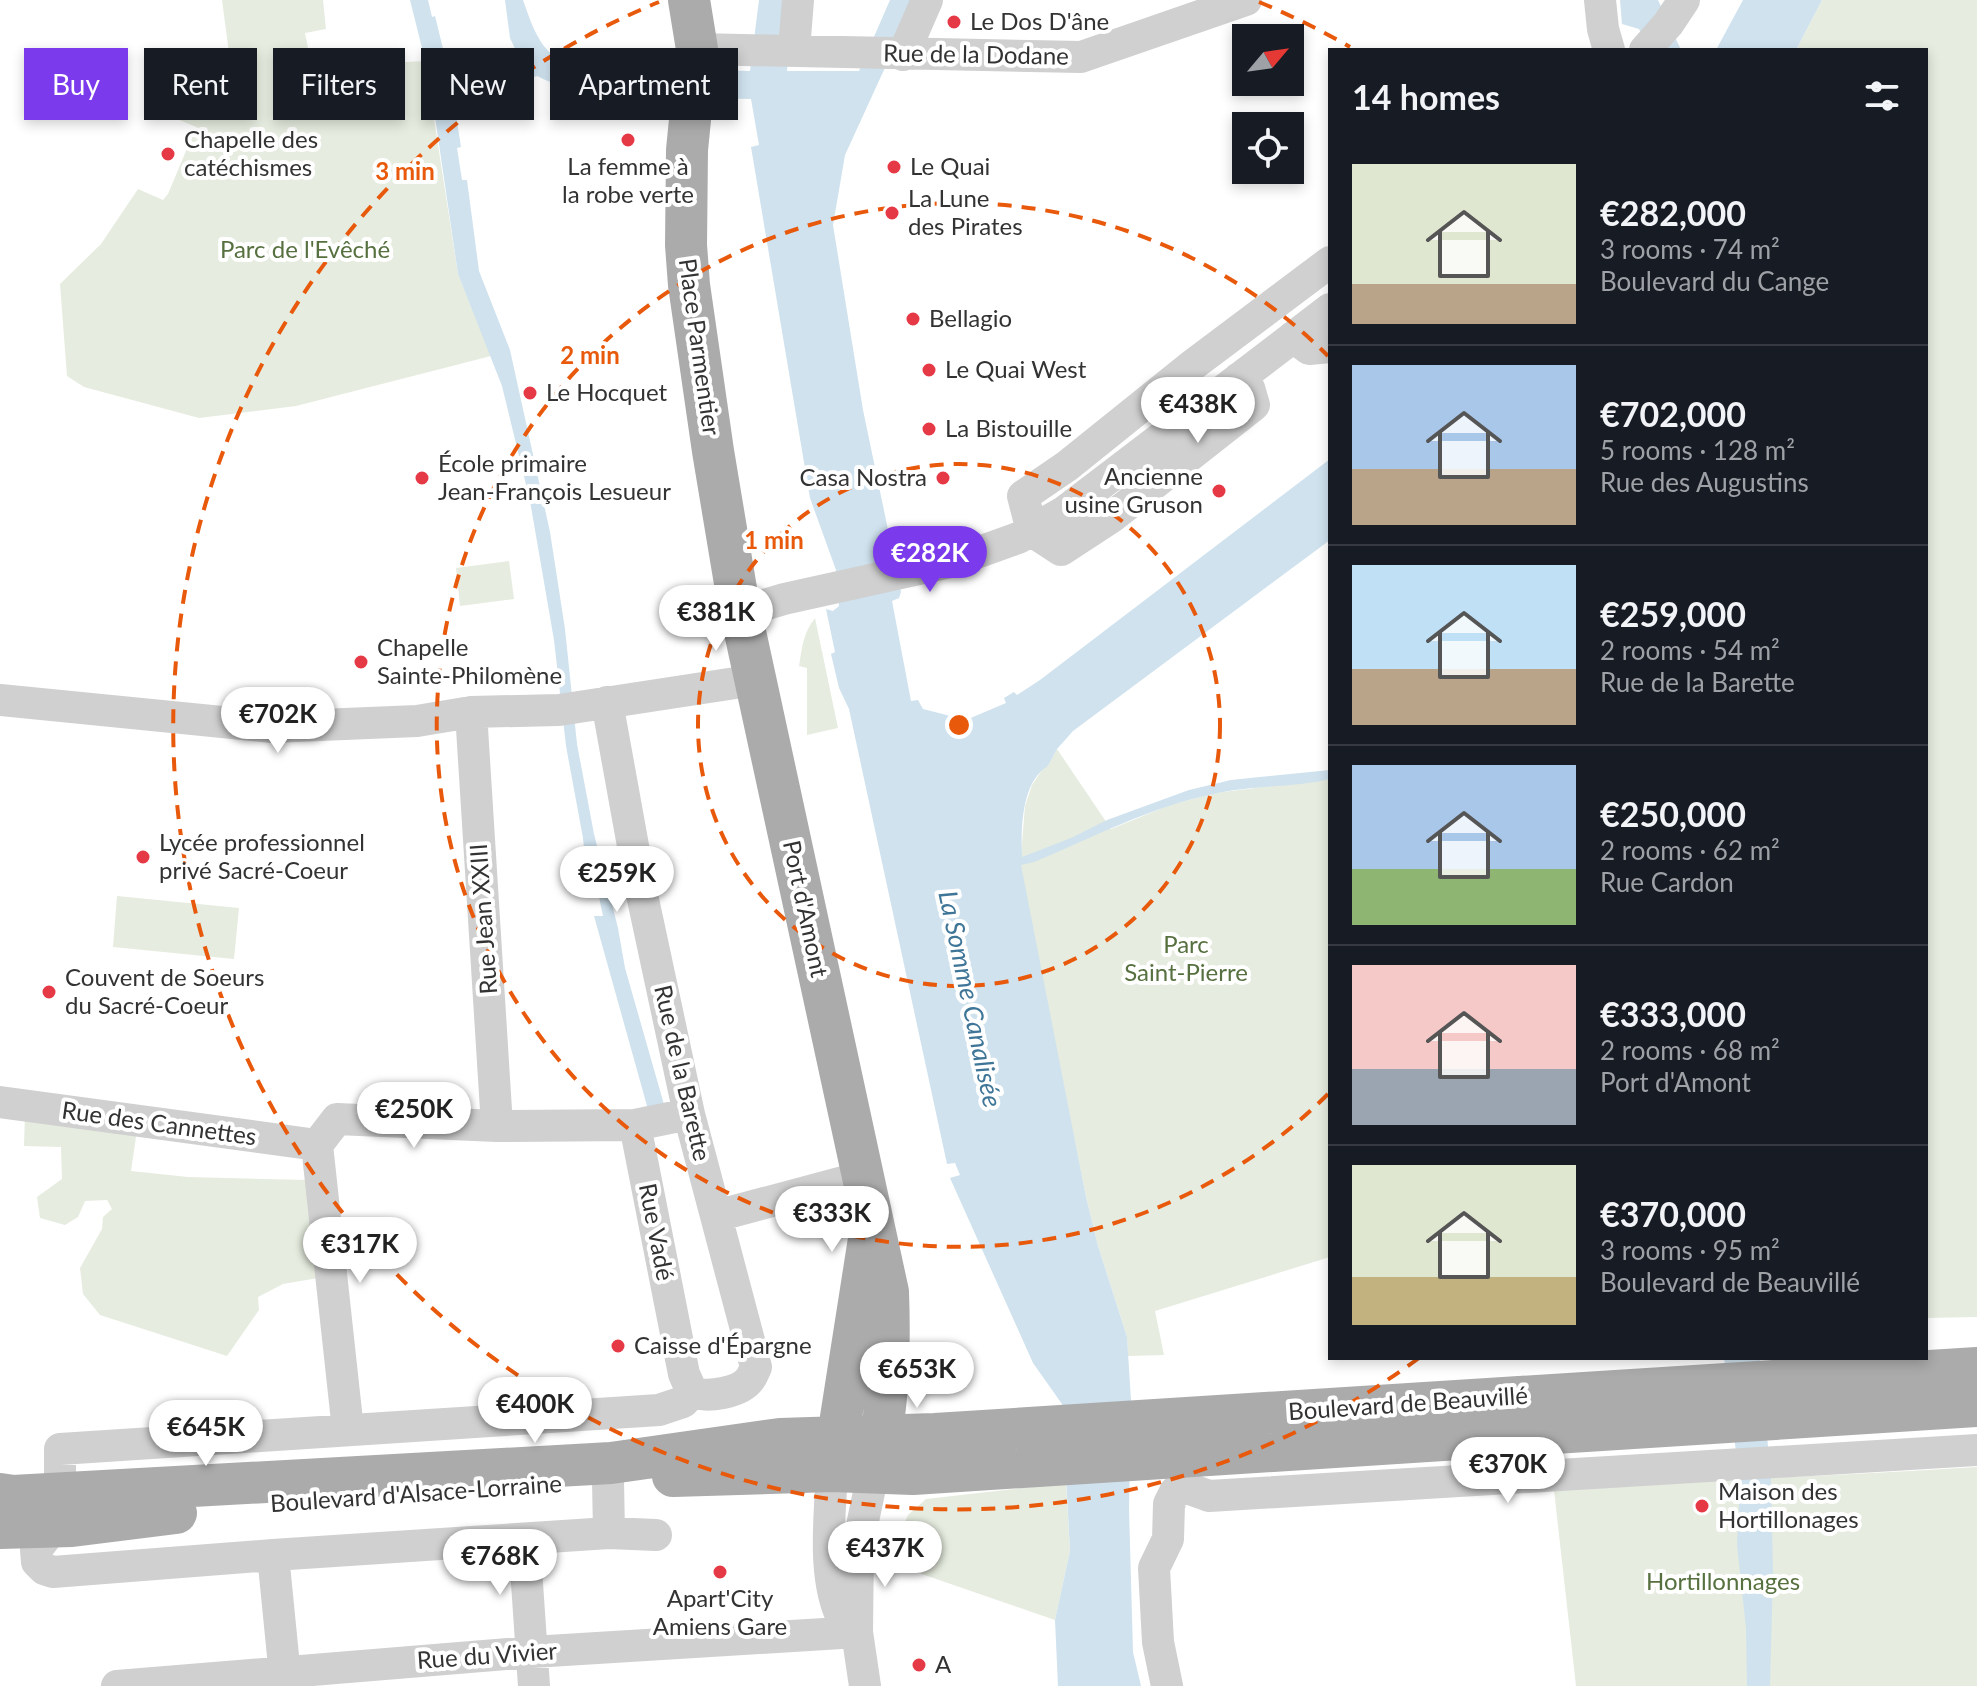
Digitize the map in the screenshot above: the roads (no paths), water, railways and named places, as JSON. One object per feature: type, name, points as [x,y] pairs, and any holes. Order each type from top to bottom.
[{"type":"main road","name":"Place Parmentier","points":[[689,0],[700,48]]},
{"type":"main road","name":"Place Parmentier","points":[[696,120],[685,197],[689,285],[739,604]]},
{"type":"main road","name":"Port d'Amont","points":[[739,604],[872,1223],[847,1366],[857,1453]]},
{"type":"main road","name":"Boulevard de Beauvillé","points":[[1209,1458],[1301,1411],[1977,1368]]},
{"type":"main road","name":"Boulevard de Beauvillé","points":[[857,1453],[913,1474],[1050,1446],[1209,1458],[1977,1406]]},
{"type":"main road","name":"Boulevard d'Alsace-Lorraine","points":[[0,1528],[50,1528],[566,1465],[673,1455],[780,1439],[857,1453]]},
{"type":"main road","name":"Boulevard d'Alsace-Lorraine","points":[[0,1494],[13,1496],[50,1528],[220,1507],[608,1480],[857,1453]]},
{"type":"street","points":[[794,50],[798,0]]},
{"type":"street","points":[[903,55],[927,0]]},
{"type":"street","name":"Rue de la Dodane","points":[[738,60],[794,50],[1081,57],[1246,0]]},
{"type":"street","points":[[1600,0],[1608,48]]},
{"type":"street","points":[[1648,48],[1676,12]]},
{"type":"street","points":[[1328,264],[1194,364],[1067,466],[1023,496],[1032,531],[1061,550],[1113,516],[1254,405],[1249,388],[1239,378],[1328,311]]},
{"type":"street","points":[[1293,337],[1309,349],[1328,347]]},
{"type":"street","points":[[739,604],[784,599],[951,562],[1032,531]]},
{"type":"street","points":[[0,700],[272,727],[417,721],[471,712],[581,707],[755,680]]},
{"type":"street","name":"Rue de la Barette","points":[[581,707],[641,890],[689,1114],[756,1367],[750,1380],[743,1385],[701,1396],[692,1392]]},
{"type":"street","name":"Rue Jean XXIII","points":[[471,712],[497,1126]]},
{"type":"street","name":"Rue des Cannettes","points":[[0,1102],[317,1145]]},
{"type":"street","points":[[348,1430],[317,1145],[337,1119],[497,1126],[635,1125],[689,1114]]},
{"type":"street","name":"Rue Vadé","points":[[635,1125],[684,1374],[692,1392]]},
{"type":"street","points":[[716,1216],[862,1177]]},
{"type":"street","points":[[50,1528],[60,1449],[659,1410],[683,1402],[692,1392]]},
{"type":"street","points":[[560,1417],[566,1465]]},
{"type":"street","name":"Boulevard de Beauvillé","points":[[1167,1686],[1158,1642],[1154,1568],[1168,1539],[1169,1504],[1175,1492],[1187,1488],[1209,1496],[1209,1458],[1977,1450]]},
{"type":"street","points":[[857,1453],[857,1632],[865,1686]]},
{"type":"street","points":[[608,1480],[609,1533]]},
{"type":"street","name":"Boulevard d'Alsace-Lorraine","points":[[50,1528],[44,1569],[53,1572],[609,1533],[656,1535]]},
{"type":"street","points":[[524,1539],[534,1686]]},
{"type":"street","points":[[273,1555],[285,1678]]},
{"type":"street","name":"Rue du Vivier","points":[[117,1686],[285,1678],[532,1652],[857,1632]]},
{"type":"water","points":[[410,0],[428,0],[443,48],[422,48]]},
{"type":"water","points":[[505,0],[523,0],[531,23],[550,52],[550,82],[534,77],[534,48],[515,48],[510,38]]},
{"type":"water","name":"La Somme Canalisée","points":[[759,0],[792,0],[787,71],[859,71],[890,0],[916,0],[845,155],[833,225],[863,410],[901,592],[899,598],[892,601],[911,701],[918,700],[923,709],[966,720],[1006,703],[1004,698],[1014,692],[1017,695],[1040,680],[1328,461],[1328,541],[1073,731],[1032,783],[1024,807],[1022,857],[1107,820],[1189,790],[1231,780],[1328,770],[1328,779],[1227,791],[1167,807],[1021,865],[1086,1197],[1127,1337],[1131,1400],[1129,1509],[1133,1652],[1141,1686],[1058,1686],[1055,1620],[1070,1551],[1062,1404],[1033,1363],[950,1178],[960,1175],[955,1163],[947,1164],[849,709],[839,688],[831,654],[835,652],[826,609],[833,611],[839,606],[836,570],[810,498],[751,147],[759,145],[751,99],[738,99],[738,71],[750,71]]},
{"type":"water","points":[[1620,0],[1658,0],[1680,48],[1649,48],[1639,29],[1622,24]]},
{"type":"water","points":[[1743,0],[1822,0],[1797,48],[1717,48]]},
{"type":"water","points":[[435,120],[457,120],[461,147],[457,148],[462,180],[467,180],[479,271],[510,350],[550,532],[565,629],[577,744],[594,834],[625,968],[665,1108],[649,1113],[594,916],[603,916],[598,892],[589,894],[583,838],[566,746],[554,640],[530,501],[502,386],[458,274]]},
{"type":"water","points":[[1724,1360],[1760,1360],[1771,1480],[1773,1573],[1770,1686],[1747,1686],[1746,1628],[1737,1545],[1740,1483]]},
{"type":"place","name":"Le Dos D'âne","points":[[954,22]]},
{"type":"place","name":"La femme à la robe verte","points":[[628,140]]},
{"type":"place","name":"Chapelle des catéchismes","points":[[168,154]]},
{"type":"place","name":"Le Quai","points":[[894,167]]},
{"type":"place","name":"La Lune des Pirates","points":[[892,213]]},
{"type":"place","name":"Bellagio","points":[[913,319]]},
{"type":"place","name":"Le Quai West","points":[[929,370]]},
{"type":"place","name":"Le Hocquet","points":[[530,393]]},
{"type":"place","name":"La Bistouille","points":[[929,429]]},
{"type":"place","name":"École primaire Jean-François Lesueur","points":[[422,478]]},
{"type":"place","name":"Casa Nostra","points":[[943,478]]},
{"type":"place","name":"Ancienne usine Gruson","points":[[1219,491]]},
{"type":"place","name":"Chapelle Sainte-Philomène","points":[[361,662]]},
{"type":"place","name":"Lycée professionnel privé Sacré-Coeur","points":[[143,857]]},
{"type":"place","name":"Couvent de Soeurs du Sacré-Coeur","points":[[49,992]]},
{"type":"place","name":"Caisse d'Épargne","points":[[618,1346]]},
{"type":"place","name":"Maison des Hortillonages","points":[[1702,1506]]},
{"type":"place","name":"Apart'City Amiens Gare","points":[[720,1572]]},
{"type":"place","name":"A","points":[[919,1665]]},
{"type":"park label","name":"Parc de l'Evêché","points":[[305,250]]},
{"type":"park label","name":"Parc Saint-Pierre","points":[[1186,959]]},
{"type":"park label","name":"Hortillonnages","points":[[1723,1582]]}]
